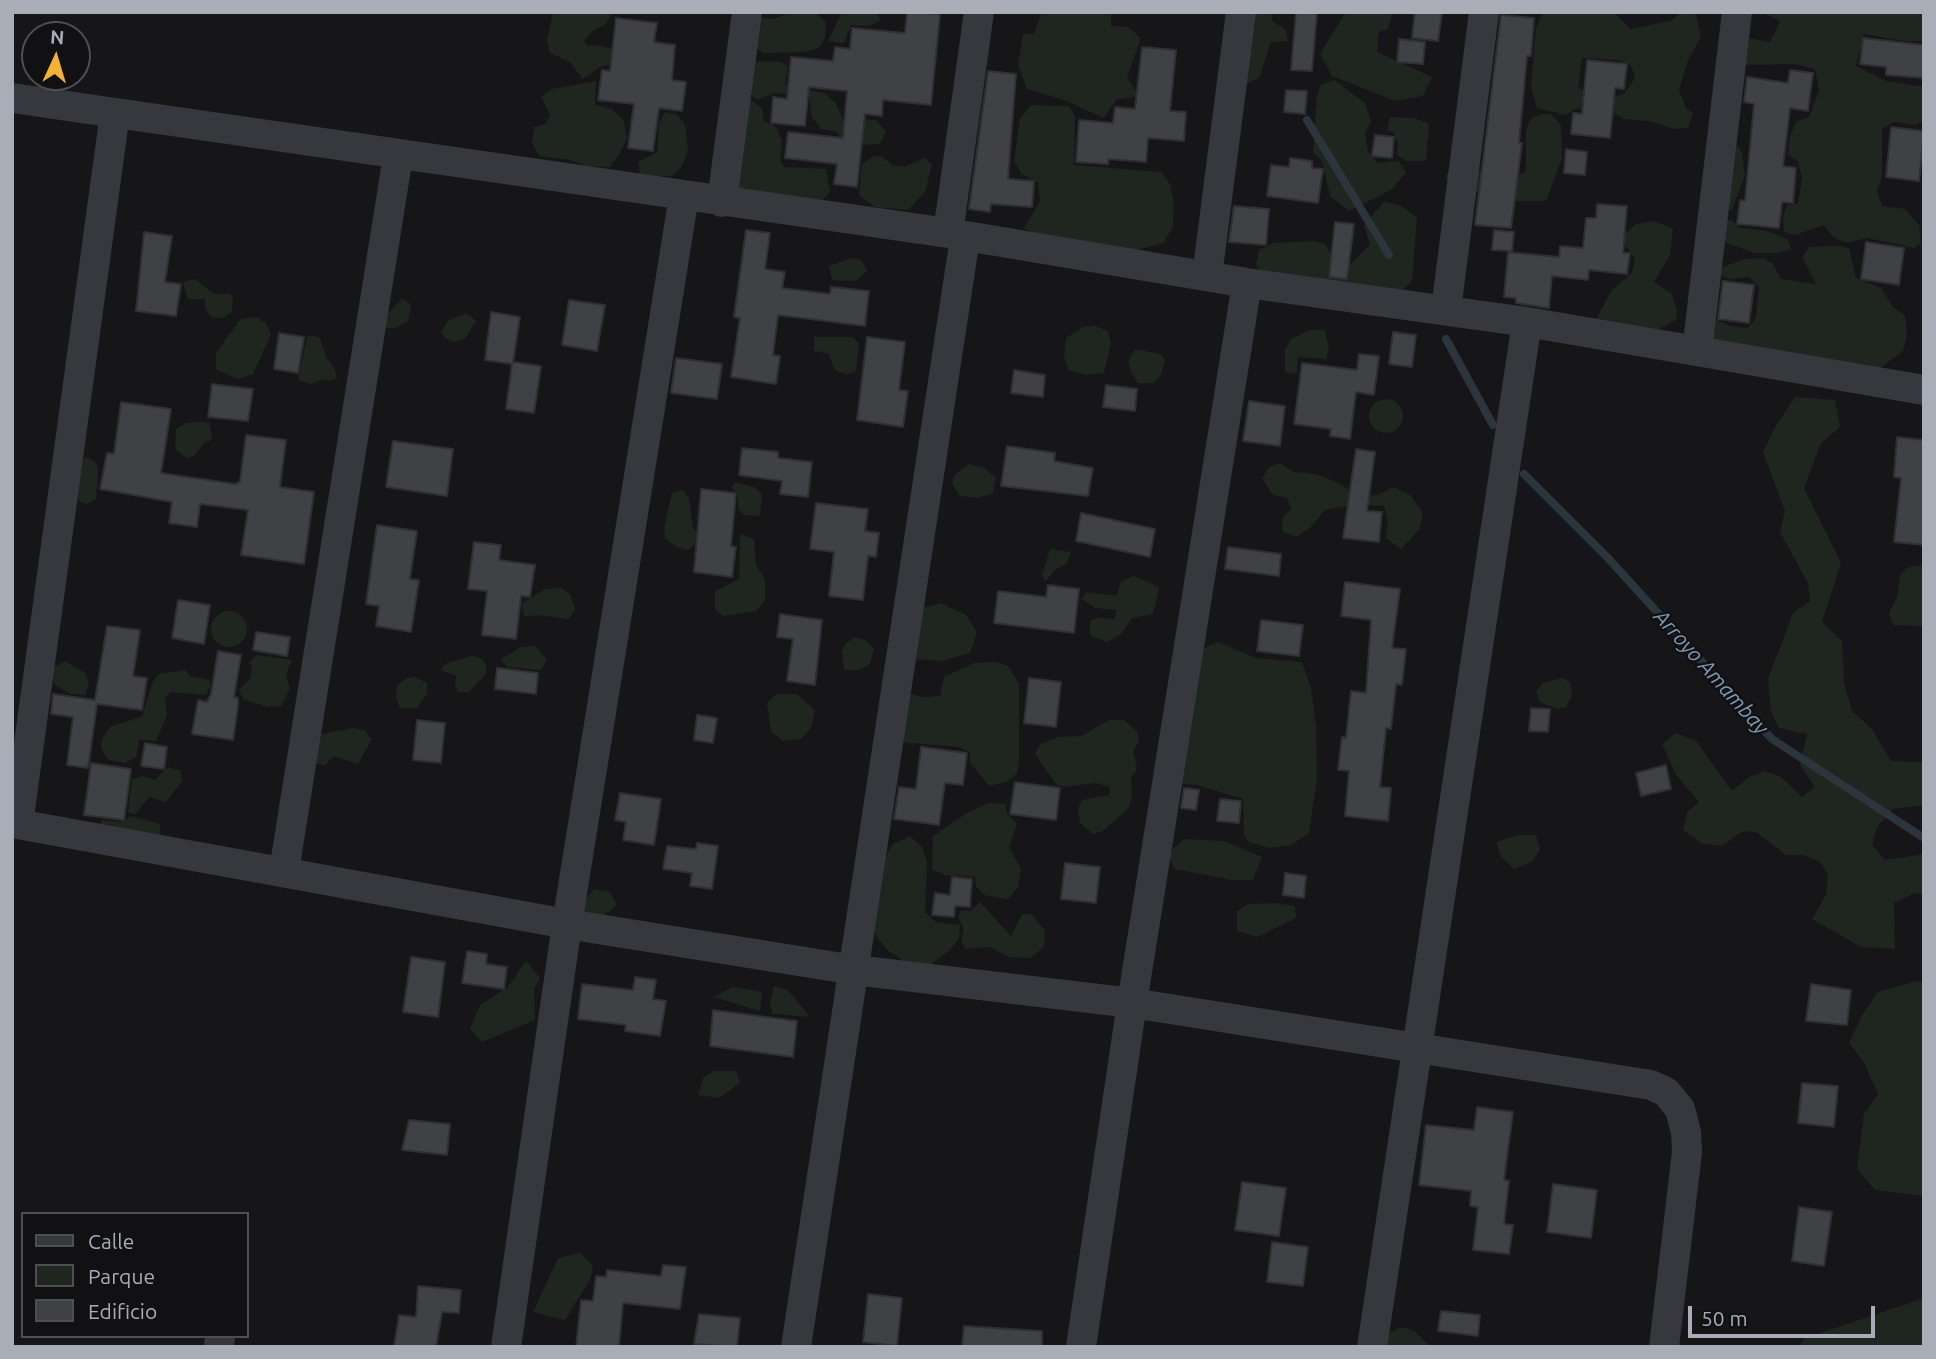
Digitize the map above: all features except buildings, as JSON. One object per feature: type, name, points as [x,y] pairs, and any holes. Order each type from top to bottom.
[{"type":"street","points":[[722,202],[747,12]]},
{"type":"street","points":[[796,1347],[855,970],[957,236],[979,12]]},
{"type":"street","points":[[1207,276],[1241,12]]},
{"type":"street","points":[[1446,310],[1484,12]]},
{"type":"street","points":[[1697,351],[1737,12]]},
{"type":"street","points":[[12,98],[957,236],[1247,284],[1527,322],[1924,390]]},
{"type":"street","points":[[115,113],[15,824],[567,924],[855,970],[1132,1003],[1651,1085],[1666,1092],[1680,1109],[1686,1152],[1664,1347]]},
{"type":"street","points":[[284,871],[398,156]]},
{"type":"street","points":[[506,1347],[567,924],[684,196]]},
{"type":"street","points":[[1081,1347],[1132,1003],[1247,284]]},
{"type":"street","points":[[1372,1347],[1527,322]]},
{"type":"green space","points":[[553,12],[613,12],[605,25],[594,30],[584,41],[588,46],[600,45],[623,53],[623,64],[601,66],[583,79],[570,62],[550,53],[547,41]]},
{"type":"green space","points":[[793,12],[815,12],[826,22],[825,38],[820,47],[805,52],[763,53],[749,43],[743,16],[773,19]]},
{"type":"green space","points":[[842,12],[875,12],[878,13],[880,21],[869,26],[851,25],[844,43],[828,41]]},
{"type":"green space","points":[[1042,12],[1111,12],[1111,26],[1128,27],[1141,38],[1127,77],[1139,96],[1116,100],[1104,118],[1064,100],[1027,89],[1018,65],[1023,34],[1034,34]]},
{"type":"green space","points":[[1241,12],[1271,12],[1272,21],[1286,30],[1288,41],[1271,42],[1259,78],[1243,85],[1227,80],[1219,61],[1228,46],[1248,38],[1255,27]]},
{"type":"green space","points":[[1346,12],[1393,12],[1388,29],[1379,32],[1377,52],[1432,77],[1423,96],[1395,101],[1332,76],[1320,54]]},
{"type":"green space","points":[[1543,12],[1614,12],[1630,29],[1670,21],[1682,12],[1695,12],[1701,36],[1687,63],[1679,90],[1686,108],[1693,113],[1688,128],[1673,129],[1650,121],[1623,119],[1611,110],[1610,99],[1625,93],[1635,78],[1631,65],[1618,60],[1582,58],[1578,87],[1592,96],[1590,108],[1575,109],[1566,115],[1537,108],[1531,86],[1536,28]]},
{"type":"green space","points":[[1745,12],[1924,12],[1924,41],[1904,41],[1864,34],[1856,66],[1886,81],[1924,87],[1924,121],[1915,125],[1894,122],[1882,129],[1882,176],[1877,191],[1882,206],[1905,209],[1919,225],[1921,243],[1914,248],[1867,238],[1846,243],[1833,237],[1824,225],[1795,235],[1784,232],[1783,217],[1787,205],[1798,204],[1802,178],[1798,161],[1788,155],[1790,136],[1796,122],[1809,117],[1819,90],[1815,69],[1795,64],[1745,65],[1744,37],[1770,42],[1780,21],[1765,14]]},
{"type":"green space","points":[[753,62],[781,62],[788,66],[785,85],[794,88],[797,95],[775,93],[758,100],[748,92]]},
{"type":"green space","points":[[1334,80],[1365,103],[1371,121],[1365,134],[1368,151],[1377,163],[1399,161],[1406,173],[1391,190],[1349,211],[1330,196],[1322,161],[1313,152],[1317,96],[1321,85]]},
{"type":"green space","points":[[596,81],[595,105],[612,109],[624,121],[627,139],[610,167],[587,166],[570,160],[540,156],[532,143],[534,127],[545,124],[550,115],[541,97],[552,89]]},
{"type":"green space","points":[[808,90],[825,93],[836,104],[844,121],[876,120],[886,132],[880,144],[847,146],[837,132],[821,129],[812,117]]},
{"type":"green space","points":[[744,95],[762,108],[764,121],[776,127],[782,141],[780,159],[784,167],[826,169],[830,192],[820,203],[747,195],[712,180],[712,158]]},
{"type":"green space","points":[[1031,105],[1069,106],[1075,116],[1074,165],[1161,172],[1170,184],[1174,203],[1173,227],[1163,243],[1137,250],[1047,243],[1024,228],[1040,201],[1038,183],[1021,173],[1014,161],[1020,118]]},
{"type":"green space","points":[[1737,108],[1740,117],[1731,136],[1742,153],[1745,175],[1732,210],[1723,209],[1708,144],[1709,116],[1713,109]]},
{"type":"green space","points":[[665,112],[677,115],[685,124],[688,151],[682,166],[672,176],[640,176],[638,162],[657,152],[659,123]]},
{"type":"green space","points":[[1551,114],[1561,125],[1562,158],[1546,201],[1506,201],[1480,192],[1452,191],[1445,176],[1452,166],[1516,176],[1526,172],[1526,131],[1530,119]]},
{"type":"green space","points":[[1390,117],[1414,118],[1429,124],[1426,161],[1406,161],[1397,155],[1398,144],[1393,132],[1387,131]]},
{"type":"green space","points":[[874,156],[881,156],[892,165],[904,167],[924,158],[932,164],[925,192],[908,210],[875,207],[859,195],[862,164]]},
{"type":"green space","points":[[1384,201],[1401,206],[1417,217],[1412,281],[1399,293],[1263,277],[1256,264],[1259,250],[1274,243],[1314,241],[1326,245],[1332,257],[1352,263],[1370,244],[1364,226]]},
{"type":"green space","points":[[1731,220],[1741,228],[1767,231],[1787,239],[1791,249],[1778,253],[1755,253],[1715,239],[1718,223]]},
{"type":"green space","points":[[1654,221],[1673,229],[1670,255],[1654,282],[1671,293],[1677,310],[1676,320],[1655,331],[1596,319],[1612,290],[1632,273],[1635,259],[1628,248],[1619,245],[1619,239],[1636,224]]},
{"type":"green space","points":[[1809,247],[1849,248],[1856,278],[1881,288],[1893,307],[1905,315],[1907,335],[1903,351],[1880,368],[1721,355],[1702,325],[1717,320],[1730,326],[1748,328],[1756,318],[1759,287],[1749,277],[1730,279],[1718,275],[1723,267],[1745,259],[1764,258],[1773,264],[1781,279],[1816,284],[1802,257]]},
{"type":"green space","points":[[853,258],[862,261],[867,271],[856,281],[832,280],[829,266]]},
{"type":"green space","points":[[195,279],[214,294],[230,294],[233,298],[232,312],[223,318],[211,317],[205,309],[205,299],[188,299],[183,282]]},
{"type":"green space","points":[[402,299],[411,304],[408,321],[396,328],[386,328],[382,319]]},
{"type":"green space","points":[[466,313],[476,321],[465,339],[455,342],[445,338],[441,332],[448,321]]},
{"type":"green space","points":[[256,317],[266,323],[271,335],[253,374],[238,379],[216,369],[216,354],[227,337],[241,319]]},
{"type":"green space","points":[[1095,326],[1108,331],[1111,343],[1104,373],[1086,375],[1068,370],[1064,356],[1066,338],[1083,327]]},
{"type":"green space","points":[[1309,330],[1325,330],[1329,349],[1326,359],[1298,357],[1297,374],[1285,372],[1285,350],[1291,339]]},
{"type":"green space","points":[[314,335],[320,338],[337,378],[330,381],[323,379],[311,384],[298,380],[307,337]]},
{"type":"green space","points":[[814,337],[852,337],[859,343],[856,371],[846,375],[834,369],[829,354],[814,351]]},
{"type":"green space","points":[[1135,349],[1160,354],[1165,360],[1161,375],[1154,383],[1138,383],[1131,372],[1128,362]]},
{"type":"green space","points":[[1795,397],[1835,400],[1840,427],[1821,443],[1804,488],[1841,563],[1822,622],[1842,641],[1844,683],[1852,711],[1872,729],[1891,761],[1924,762],[1924,805],[1893,809],[1877,827],[1872,845],[1885,860],[1924,854],[1924,895],[1915,893],[1894,903],[1895,949],[1861,947],[1812,919],[1826,895],[1828,875],[1820,862],[1804,855],[1786,855],[1756,832],[1743,831],[1722,846],[1701,843],[1683,830],[1687,812],[1699,802],[1676,775],[1662,744],[1676,733],[1696,741],[1732,791],[1749,777],[1765,771],[1781,777],[1802,797],[1815,787],[1800,765],[1807,734],[1779,728],[1771,712],[1768,679],[1793,613],[1810,601],[1808,583],[1780,532],[1785,511],[1763,452]]},
{"type":"green space","points":[[1386,399],[1398,404],[1403,416],[1398,428],[1386,433],[1374,428],[1369,416],[1374,404]]},
{"type":"green space","points":[[186,423],[210,423],[212,440],[204,443],[194,456],[187,458],[175,449],[176,429]]},
{"type":"green space","points":[[86,457],[97,463],[98,473],[96,499],[87,504],[79,501],[78,493],[80,461]]},
{"type":"green space","points":[[1279,463],[1294,472],[1315,474],[1337,482],[1358,496],[1378,495],[1393,487],[1410,495],[1423,513],[1419,530],[1401,549],[1386,538],[1388,522],[1384,506],[1355,504],[1325,510],[1310,528],[1296,537],[1282,531],[1283,517],[1291,509],[1287,498],[1273,495],[1262,478],[1269,467]]},
{"type":"green space","points":[[969,464],[985,468],[996,478],[993,493],[978,498],[960,496],[952,484],[954,475]]},
{"type":"green space","points":[[735,482],[754,487],[762,494],[760,516],[744,515],[738,509],[738,493],[731,488]]},
{"type":"green space","points":[[683,490],[689,498],[693,528],[703,538],[688,550],[677,547],[665,538],[664,527],[672,493]]},
{"type":"green space","points":[[740,534],[754,539],[756,565],[765,579],[765,601],[756,611],[723,616],[715,609],[715,591],[739,579]]},
{"type":"green space","points":[[1050,549],[1071,552],[1066,564],[1056,569],[1045,582],[1042,575]]},
{"type":"green space","points":[[1921,565],[1924,578],[1922,626],[1893,625],[1889,613],[1897,597],[1900,576],[1906,568]]},
{"type":"green space","points":[[1134,576],[1159,587],[1153,614],[1132,618],[1121,634],[1107,642],[1090,635],[1090,621],[1100,617],[1114,619],[1117,610],[1095,608],[1082,599],[1087,592],[1116,596],[1121,582]]},
{"type":"green space","points":[[561,588],[570,594],[575,609],[569,619],[537,615],[525,617],[521,604],[545,589]]},
{"type":"green space","points":[[941,603],[966,615],[977,632],[970,653],[941,661],[912,659],[905,613]]},
{"type":"green space","points":[[229,611],[242,616],[247,629],[242,642],[229,647],[216,642],[211,629],[216,616]]},
{"type":"green space","points":[[855,637],[865,640],[874,649],[870,664],[860,670],[844,670],[842,652],[845,644]]},
{"type":"green space","points":[[1218,642],[1256,658],[1302,662],[1311,688],[1316,725],[1317,779],[1309,833],[1291,845],[1269,848],[1249,842],[1244,836],[1243,799],[1197,785],[1168,783],[1200,650]]},
{"type":"green space","points":[[535,646],[547,660],[541,670],[508,667],[500,660],[521,647]]},
{"type":"green space","points":[[257,655],[292,660],[286,674],[290,689],[281,706],[268,707],[243,699],[239,690],[250,679],[252,668],[249,662]]},
{"type":"green space","points":[[472,656],[481,658],[486,664],[486,674],[469,692],[458,692],[456,676],[440,670],[447,663]]},
{"type":"green space","points":[[65,661],[85,673],[89,683],[85,695],[71,694],[53,684],[54,667]]},
{"type":"green space","points":[[996,662],[1008,666],[1019,684],[1019,764],[1016,775],[1005,782],[989,786],[970,763],[970,753],[959,747],[888,741],[908,693],[922,697],[940,696],[944,677],[974,663]]},
{"type":"green space","points":[[185,670],[190,676],[209,680],[211,685],[206,695],[171,692],[165,698],[167,715],[156,741],[139,740],[136,757],[124,763],[107,759],[101,748],[102,739],[110,727],[142,716],[153,681],[159,674]]},
{"type":"green space","points":[[415,677],[427,683],[427,694],[417,708],[400,708],[396,698],[397,686],[405,679]]},
{"type":"green space","points":[[1562,678],[1570,682],[1572,695],[1566,707],[1557,709],[1540,702],[1536,691],[1543,683]]},
{"type":"green space","points":[[777,694],[797,694],[815,710],[811,728],[801,739],[783,741],[771,732],[767,702]]},
{"type":"green space","points":[[1109,720],[1124,720],[1137,731],[1139,740],[1133,752],[1137,768],[1131,779],[1132,797],[1128,809],[1103,831],[1093,834],[1080,823],[1078,809],[1082,800],[1109,795],[1110,787],[1095,783],[1065,787],[1056,784],[1035,754],[1040,744],[1058,737],[1081,736]]},
{"type":"green space","points":[[353,728],[364,730],[372,739],[358,764],[334,756],[325,765],[313,763],[305,737]]},
{"type":"green space","points":[[168,767],[181,771],[182,781],[166,802],[149,797],[135,815],[128,812],[132,779],[142,776],[155,780]]},
{"type":"green space","points":[[989,803],[1005,804],[1007,813],[1017,824],[1009,847],[1021,869],[1018,887],[1008,899],[984,895],[976,886],[975,877],[945,875],[932,869],[933,836],[967,813]]},
{"type":"green space","points":[[130,816],[160,824],[160,837],[101,842],[101,820],[123,822]]},
{"type":"green space","points":[[1518,835],[1536,835],[1540,849],[1533,861],[1514,869],[1501,857],[1496,842]]},
{"type":"green space","points":[[910,836],[922,847],[927,862],[925,912],[936,922],[960,925],[959,938],[949,951],[931,964],[914,968],[887,950],[863,919],[875,875],[893,844]]},
{"type":"green space","points":[[1185,839],[1224,841],[1262,857],[1253,880],[1231,880],[1175,869],[1167,853]]},
{"type":"green space","points":[[595,889],[610,892],[617,905],[603,916],[583,913],[581,903]]},
{"type":"green space","points":[[980,902],[1011,936],[1022,914],[1031,914],[1045,930],[1044,947],[1030,958],[1009,957],[990,947],[965,949],[961,940],[964,930],[958,917],[961,910],[971,911]]},
{"type":"green space","points":[[1275,903],[1295,906],[1296,918],[1257,937],[1237,931],[1237,911],[1248,904]]},
{"type":"green space","points":[[526,961],[540,978],[534,989],[535,1020],[482,1042],[470,1029],[480,1005],[508,987]]},
{"type":"green space","points":[[1917,981],[1924,982],[1924,1196],[1875,1190],[1857,1169],[1864,1114],[1878,1094],[1863,1061],[1849,1043],[1862,1015],[1878,992]]},
{"type":"green space","points":[[774,986],[788,990],[810,1017],[773,1014],[770,1004]]},
{"type":"green space","points":[[732,987],[762,992],[760,1011],[714,997]]},
{"type":"green space","points":[[714,1071],[736,1071],[740,1083],[719,1098],[698,1095],[703,1078]]},
{"type":"green space","points":[[580,1253],[593,1266],[590,1280],[565,1320],[533,1312],[558,1258]]},
{"type":"green space","points":[[1924,1298],[1924,1347],[1799,1347],[1803,1339]]},
{"type":"green space","points":[[1401,1327],[1413,1330],[1430,1346],[1380,1347],[1384,1336]]},
{"type":"waterway","name":"Arroyo Amambay","points":[[1307,120],[1389,255]]},
{"type":"waterway","name":"Arroyo Amambay","points":[[1446,339],[1493,425]]},
{"type":"waterway","name":"Arroyo Amambay","points":[[1524,474],[1608,558],[1772,739],[1924,838]]}]
